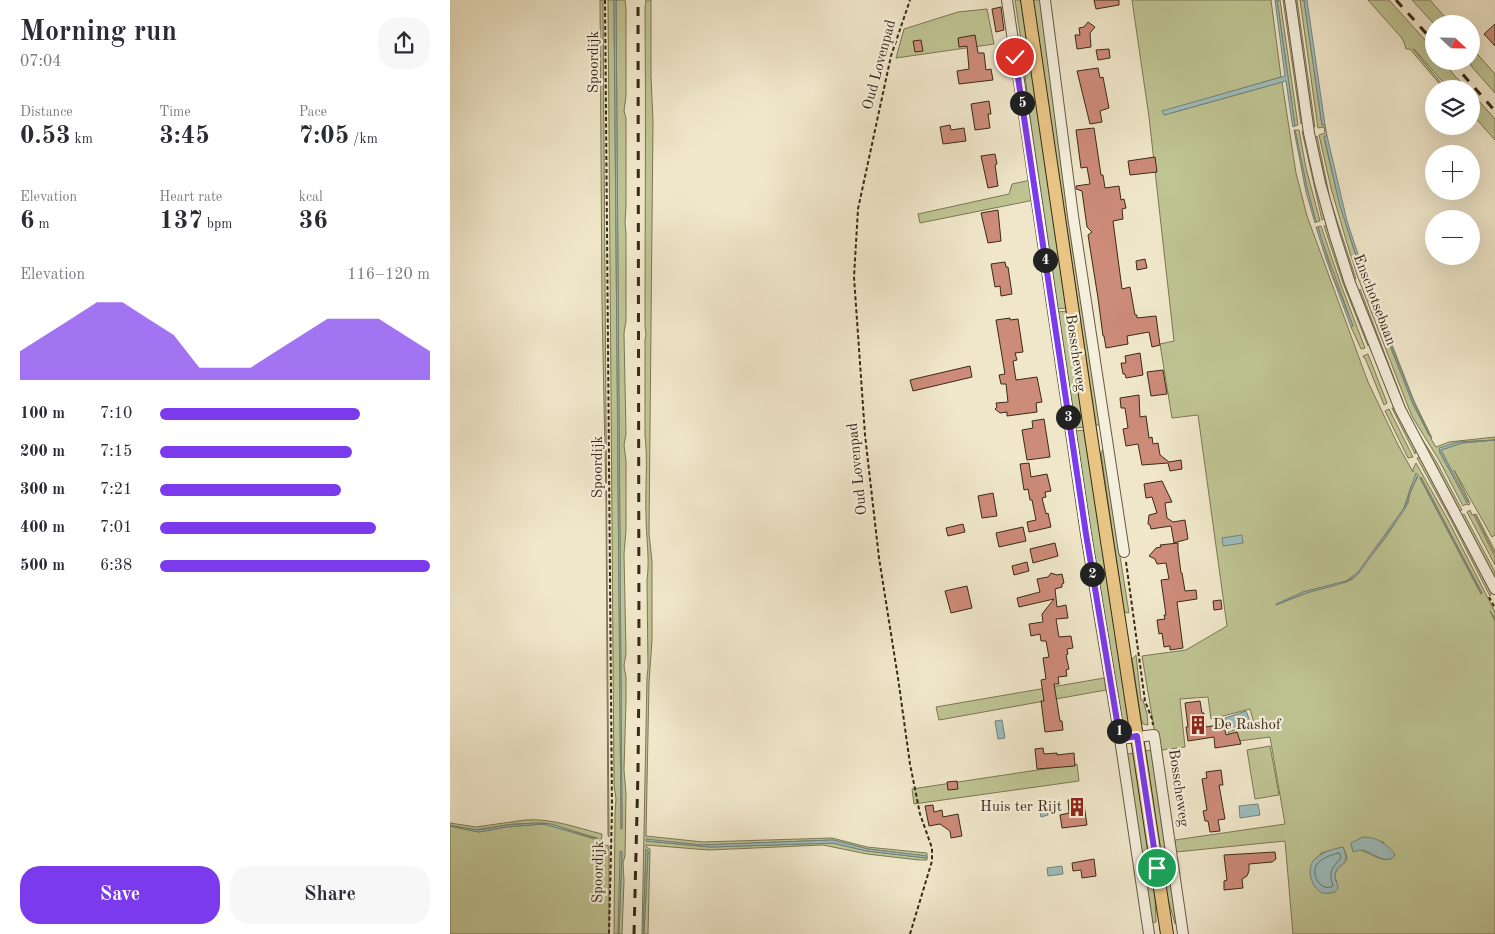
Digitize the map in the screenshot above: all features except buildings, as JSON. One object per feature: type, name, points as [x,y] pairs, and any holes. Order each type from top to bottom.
[{"type":"main road","name":"Bosscheweg","points":[[1027,0],[1167,934]]},
{"type":"street","name":"Bosscheweg","points":[[1007,0],[1084,525],[1120,739],[1149,934]]},
{"type":"street","name":"Bosscheweg","points":[[1045,0],[1073,216],[1124,552]]},
{"type":"street","name":"Enschotsebaan","points":[[1290,0],[1309,132],[1318,174],[1350,284],[1400,409],[1495,589]]},
{"type":"street","points":[[1092,441],[1108,439]]},
{"type":"street","name":"Bosscheweg","points":[[1120,739],[1154,735],[1183,934]]},
{"type":"path","name":"Spoordijk","points":[[605,0],[612,808],[610,934]]},
{"type":"path","name":"Oud Lovenpad","points":[[910,0],[891,56],[858,209],[854,277],[865,436],[879,558],[910,764],[920,814],[932,848],[932,861],[910,934]]},
{"type":"path","name":"Bosscheweg","points":[[1124,552],[1145,701],[1152,718],[1154,735]]},
{"type":"green space","points":[[600,0],[603,0],[609,837],[602,303]]},
{"type":"green space","points":[[608,0],[614,0],[621,829],[616,0],[625,0],[626,9],[626,96],[624,111],[626,118],[626,321],[624,333],[626,434],[624,445],[626,461],[626,530],[624,554],[626,653],[624,666],[626,702],[624,770],[626,794],[622,934],[619,934],[621,851],[618,934],[614,934],[616,799],[614,785]]},
{"type":"green space","points":[[646,0],[651,0],[653,121],[649,533],[652,562],[652,640],[649,683],[646,836],[703,842],[832,838],[867,847],[927,853],[927,860],[867,854],[823,845],[709,850],[646,845],[650,849],[648,934],[644,934],[648,851],[646,849],[642,934],[648,668],[645,435]],"holes":[[[647,840],[702,845],[833,840],[868,849],[926,856],[926,858],[867,851],[833,843],[710,847]]]},
{"type":"green space","points":[[1015,0],[1021,0],[1067,308],[1057,309],[1035,161]]},
{"type":"green space","points":[[1033,0],[1041,0],[1073,252],[1101,425],[1096,425]]},
{"type":"green space","points":[[1132,0],[1271,0],[1281,77],[1163,112],[1164,115],[1282,82],[1296,173],[1307,216],[1368,382],[1398,445],[1413,472],[1416,463],[1448,520],[1495,612],[1495,619],[1490,611],[1495,621],[1495,934],[1293,934],[1285,841],[1176,852],[1175,840],[1285,824],[1270,737],[1230,742],[1228,732],[1254,723],[1250,709],[1211,719],[1208,697],[1180,699],[1185,747],[1162,750],[1154,728],[1142,656],[1186,650],[1227,626],[1198,415],[1172,418],[1160,344],[1174,341],[1149,117]],"holes":[[[1418,476],[1410,493],[1408,503],[1386,537],[1361,569],[1404,508],[1411,486]],[[1421,477],[1482,593],[1420,478]],[[1357,573],[1353,579],[1346,582],[1309,592],[1276,605],[1303,592],[1347,581]],[[1382,841],[1395,855],[1388,859],[1374,856],[1361,850]],[[1343,847],[1347,858],[1335,874],[1337,882],[1319,891],[1311,875],[1321,853]]]},
{"type":"green space","points":[[1277,0],[1280,0],[1298,125],[1295,126]]},
{"type":"green space","points":[[1283,0],[1286,0],[1304,122],[1301,124]]},
{"type":"green space","points":[[1294,0],[1297,0],[1315,127],[1312,126]]},
{"type":"green space","points":[[1300,0],[1304,0],[1322,125],[1325,125],[1327,136],[1324,137],[1342,212],[1367,286],[1369,286],[1414,401],[1436,447],[1449,442],[1495,437],[1495,440],[1495,535],[1492,537],[1454,470],[1470,503],[1463,506],[1409,409],[1357,275],[1331,188],[1319,135],[1325,133],[1324,127],[1318,128]],"holes":[[[1367,287],[1429,435],[1413,404]],[[1495,440],[1462,443],[1441,450],[1468,503],[1439,451],[1440,450],[1458,442]]]},
{"type":"green space","points":[[1368,0],[1389,0],[1425,40],[1425,62],[1413,49],[1425,64],[1425,67],[1410,49],[1406,49],[1401,37]]},
{"type":"green space","points":[[1412,0],[1430,0],[1443,15],[1426,15]]},
{"type":"green space","points":[[987,9],[994,44],[896,58],[904,29],[958,12]]},
{"type":"green space","points":[[1480,57],[1495,74],[1495,93],[1475,70],[1480,70]]},
{"type":"green space","points":[[1428,70],[1430,70],[1439,80],[1436,80]]},
{"type":"green space","points":[[1432,70],[1450,70],[1459,80],[1441,80]]},
{"type":"green space","points":[[1480,102],[1495,119],[1495,140],[1480,123]]},
{"type":"green space","points":[[1295,130],[1299,130],[1306,168],[1320,221],[1316,222]]},
{"type":"green space","points":[[1302,131],[1305,132],[1325,218],[1322,220]]},
{"type":"green space","points":[[1317,136],[1330,199],[1356,279],[1353,278],[1334,219],[1315,138]]},
{"type":"green space","points":[[1031,180],[1034,200],[920,223],[918,214],[1009,194],[1012,184]]},
{"type":"green space","points":[[1321,226],[1365,348],[1361,349],[1351,327],[1353,326],[1321,238],[1318,227]]},
{"type":"green space","points":[[1324,226],[1327,226],[1370,344],[1368,346],[1343,283]]},
{"type":"green space","points":[[1360,289],[1410,420],[1436,461],[1462,510],[1459,511],[1409,420],[1358,292]]},
{"type":"green space","points":[[1067,311],[1085,427],[1075,428],[1058,312]]},
{"type":"green space","points":[[1368,354],[1387,403],[1384,405],[1363,356]]},
{"type":"green space","points":[[1392,408],[1395,408],[1416,450],[1415,454]]},
{"type":"green space","points":[[1389,409],[1413,457],[1408,458],[1385,411]]},
{"type":"green space","points":[[1085,430],[1130,729],[1126,731],[1123,729],[1116,682],[1110,659],[1075,431]]},
{"type":"green space","points":[[1103,449],[1129,613],[1124,612],[1101,453]]},
{"type":"green space","points":[[1421,457],[1492,591],[1490,596],[1417,458]]},
{"type":"green space","points":[[1470,510],[1472,515],[1476,514],[1495,551],[1495,554],[1474,515],[1495,557],[1495,565],[1467,512]]},
{"type":"green space","points":[[1464,514],[1495,572],[1495,579],[1461,516]]},
{"type":"green space","points":[[1136,655],[1141,700],[1143,700],[1147,714],[1148,725],[1143,724],[1141,719],[1132,659]]},
{"type":"green space","points":[[1104,678],[1106,690],[939,720],[936,707]]},
{"type":"green space","points":[[1270,746],[1279,795],[1255,799],[1247,750]]},
{"type":"green space","points":[[1151,750],[1175,924],[1166,892],[1145,751]]},
{"type":"green space","points":[[1134,753],[1155,896],[1156,922],[1150,923],[1127,754]]},
{"type":"green space","points":[[1077,764],[1079,781],[914,804],[912,789]]},
{"type":"green space","points":[[525,820],[545,820],[602,834],[601,844],[609,846],[609,934],[450,934],[450,826],[479,832],[506,827],[543,824],[597,840],[597,838],[545,823],[513,824],[474,830],[450,825],[450,823],[476,827]]},
{"type":"water","points":[[614,0],[616,0],[622,829],[621,829]]},
{"type":"water","points":[[1275,0],[1277,0],[1295,126],[1293,127],[1286,81],[1164,115],[1162,111],[1285,76]]},
{"type":"water","points":[[1304,0],[1307,0],[1325,125],[1322,125]]},
{"type":"water","points":[[1294,130],[1316,222],[1315,223],[1306,192]]},
{"type":"water","points":[[1324,136],[1327,136],[1347,221],[1364,272],[1362,273],[1340,206]]},
{"type":"water","points":[[1316,227],[1318,227],[1332,273],[1353,326],[1351,327],[1326,259]]},
{"type":"water","points":[[1367,287],[1415,405],[1431,438],[1413,404]]},
{"type":"water","points":[[1495,440],[1462,443],[1441,450],[1467,503],[1439,448],[1458,442]]},
{"type":"water","points":[[1416,473],[1418,475],[1405,509],[1359,573],[1346,581],[1358,572],[1404,508]]},
{"type":"water","points":[[1420,477],[1482,594],[1481,594]]},
{"type":"water","points":[[1242,535],[1243,543],[1223,546],[1222,538]]},
{"type":"water","points":[[1346,581],[1306,593],[1276,604],[1303,592]]},
{"type":"water","points":[[1246,711],[1250,721],[1229,729],[1225,718]]},
{"type":"water","points":[[1002,720],[1005,738],[998,739],[995,721]]},
{"type":"water","points":[[1045,800],[1048,815],[1041,817],[1038,801]]},
{"type":"water","points":[[1258,804],[1260,815],[1240,818],[1239,806]]},
{"type":"water","points":[[535,823],[552,824],[598,839],[543,824],[506,827],[479,832],[450,826],[479,830]]},
{"type":"water","points":[[1363,837],[1373,838],[1381,842],[1395,854],[1392,858],[1384,859],[1366,851],[1353,852],[1351,843]]},
{"type":"water","points":[[646,839],[702,845],[833,840],[868,849],[927,856],[927,858],[867,851],[833,843],[710,847],[646,841]]},
{"type":"water","points":[[1343,847],[1346,859],[1336,871],[1335,876],[1338,889],[1335,892],[1323,893],[1315,887],[1311,878],[1310,868],[1317,857]]},
{"type":"water","points":[[646,849],[648,851],[643,934]]},
{"type":"water","points":[[620,851],[622,852],[618,934]]},
{"type":"water","points":[[1062,866],[1063,874],[1048,876],[1047,868]]},
{"type":"railway","points":[[634,934],[639,673],[638,0]]},
{"type":"railway","points":[[1396,0],[1425,32]]},
{"type":"railway","points":[[1459,70],[1495,111]]},
{"type":"place","name":"De Rashof","points":[[1198,725]]},
{"type":"place","name":"Huis ter Rijt","points":[[1077,807]]},
{"type":"route","points":[[1015,57],[1086,534],[1120,739],[1137,736],[1157,868]]}]
